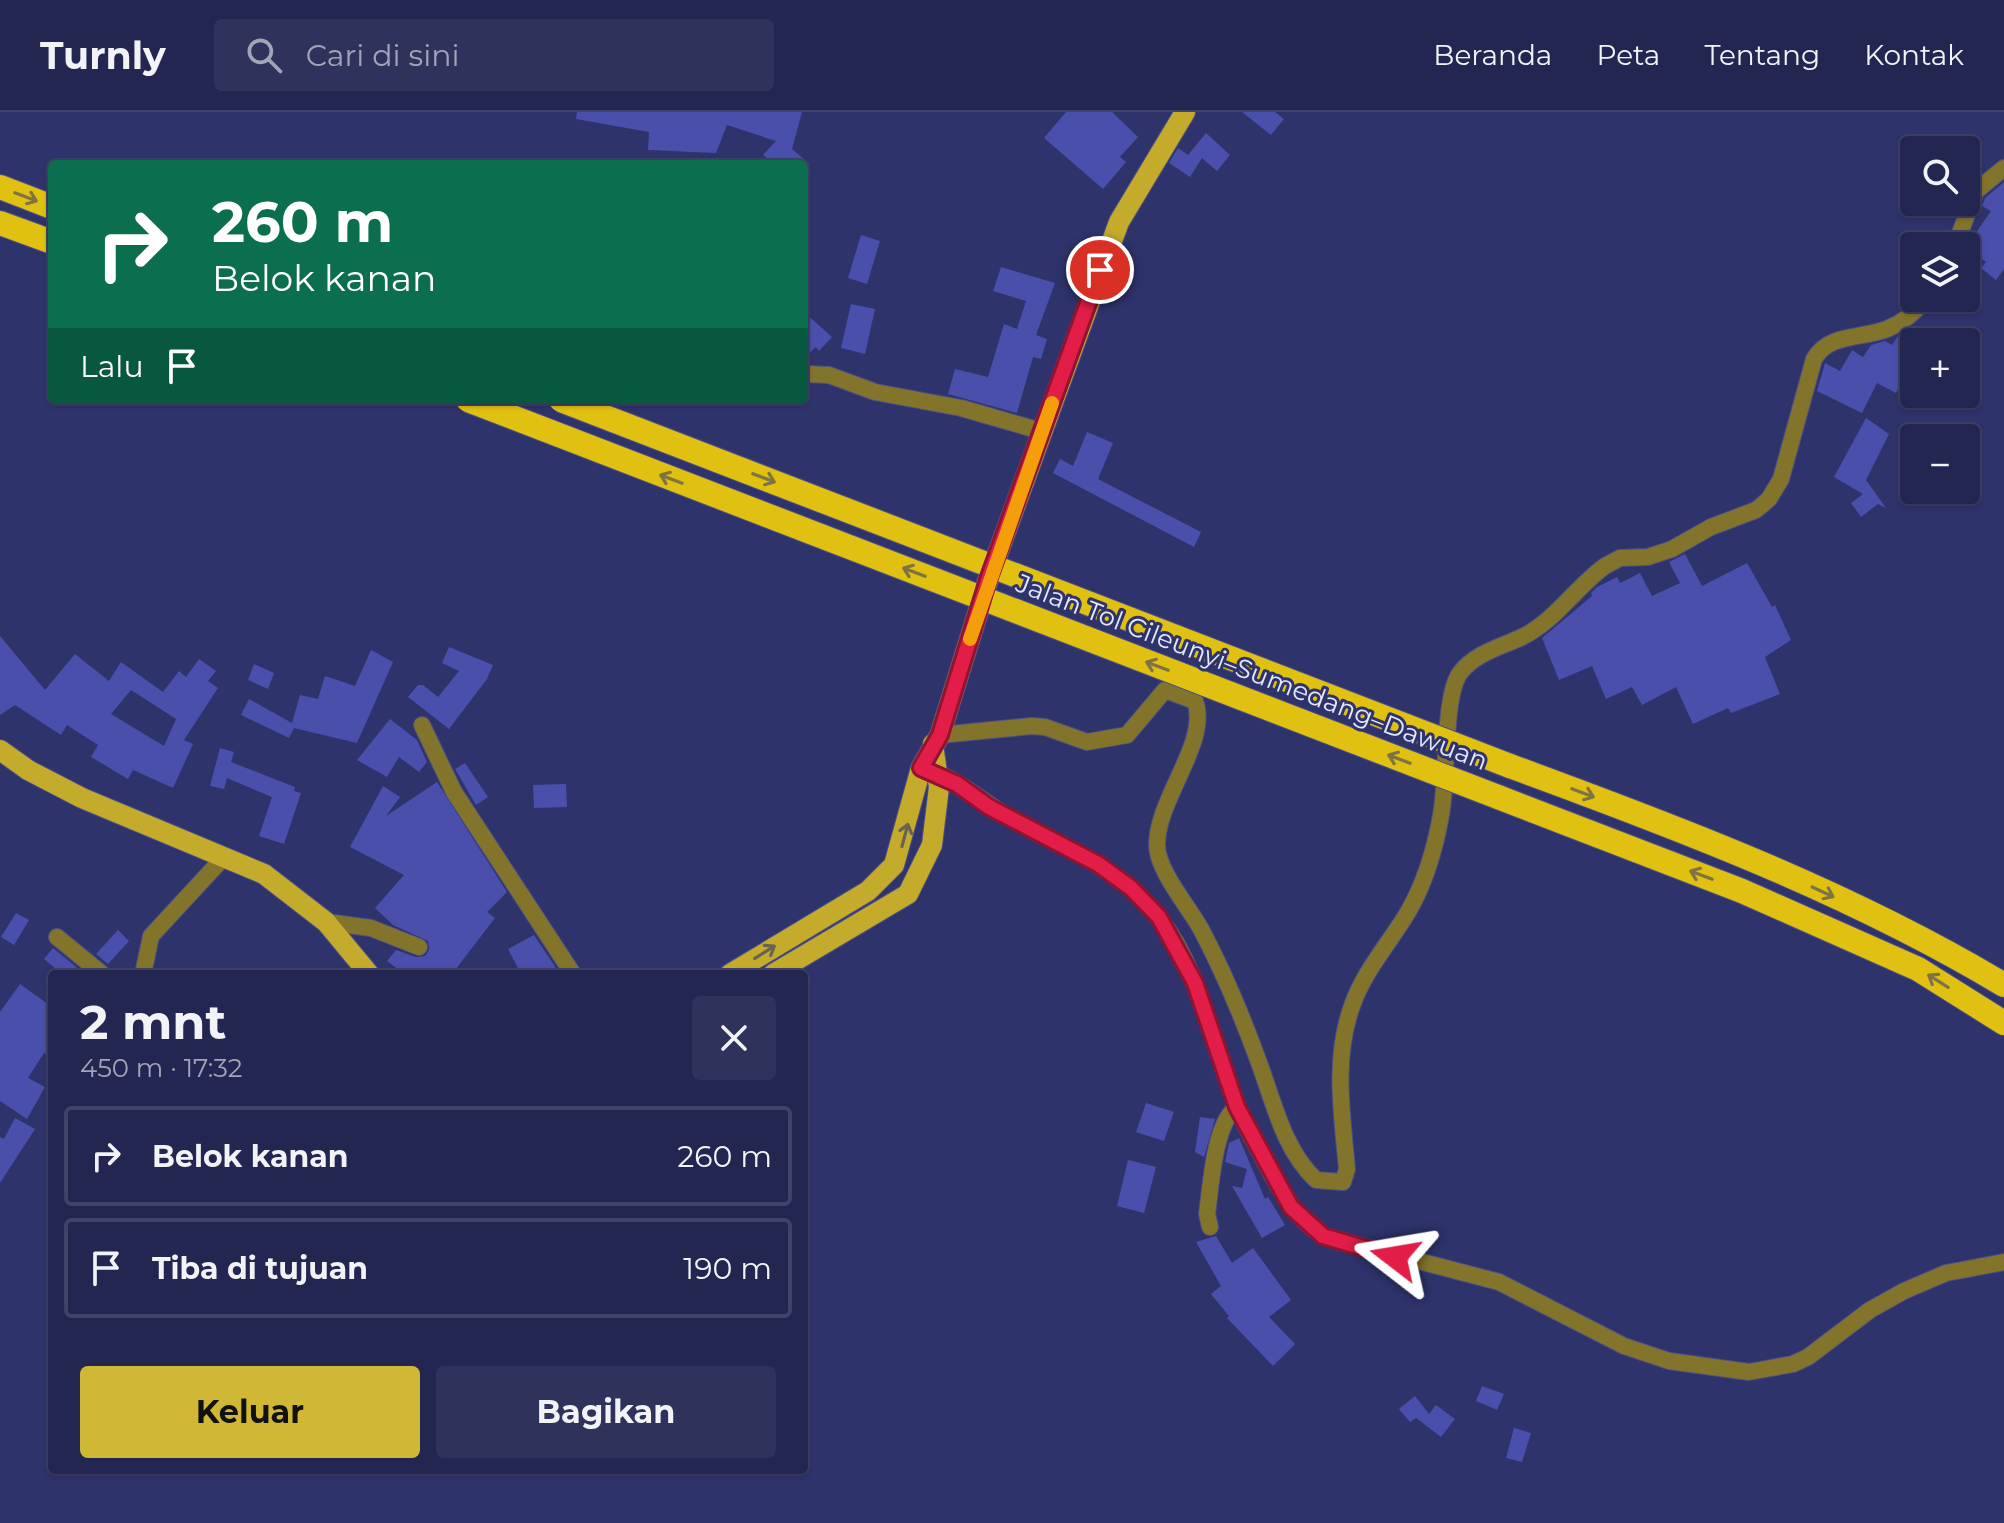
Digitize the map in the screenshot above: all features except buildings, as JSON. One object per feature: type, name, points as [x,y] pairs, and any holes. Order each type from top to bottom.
[{"type":"highway","points":[[0,187],[48,205]]},
{"type":"highway","points":[[0,223],[48,241]]},
{"type":"highway","name":"Jalan Tol Cileunyi–Sumedang–Dawuan","points":[[478,404],[1742,891],[1918,969],[2004,1023]]},
{"type":"highway","name":"Jalan Tol Cileunyi–Sumedang–Dawuan","points":[[571,404],[1754,860],[1931,941],[2004,985]]},
{"type":"main road","points":[[736,970],[868,891],[894,865],[929,771],[936,739],[988,580],[1119,222],[1185,112]]},
{"type":"main road","points":[[0,750],[28,770],[82,798],[264,874],[326,922],[366,970]]},
{"type":"main road","points":[[780,970],[908,894],[932,845],[939,787],[929,771]]},
{"type":"street","points":[[1960,232],[1976,191],[2004,168]]},
{"type":"street","points":[[936,739],[1045,727],[1087,742],[1127,735],[1165,690],[1195,701],[1200,714],[1193,740],[1164,808],[1157,846],[1162,868],[1201,930],[1228,983],[1286,1138],[1304,1168],[1316,1180],[1343,1182],[1347,1169],[1340,1071],[1343,1042],[1352,1005],[1372,964],[1407,913],[1425,879],[1448,777],[1449,697],[1460,673],[1481,655],[1526,635],[1605,566],[1620,558],[1660,554],[1711,527],[1756,510],[1769,499],[1781,479],[1814,359],[1822,348],[1830,341],[1891,328],[1910,312]]},
{"type":"street","points":[[808,374],[829,375],[875,392],[961,408],[1041,431]]},
{"type":"street","points":[[422,725],[454,792],[570,970]]},
{"type":"street","points":[[929,771],[989,807],[1098,864],[1131,888],[1159,917],[1195,983],[1237,1107],[1283,1195],[1302,1219],[1323,1236],[1499,1282],[1624,1346],[1669,1361],[1749,1372],[1793,1364],[1808,1357],[1870,1310],[1904,1291],[1946,1273],[2004,1262]]},
{"type":"street","points":[[144,970],[151,936],[225,856]]},
{"type":"street","points":[[326,922],[371,928],[419,947]]},
{"type":"street","points":[[57,937],[97,970]]},
{"type":"street","points":[[1210,1227],[1207,1214],[1222,1129],[1229,1112],[1237,1107]]},
{"type":"slow traffic","points":[[970,639],[1052,403]]},
{"type":"route","points":[[1100,270],[988,580],[940,735],[921,768],[937,773],[989,807],[1098,864],[1131,888],[1159,917],[1174,941],[1212,1027],[1237,1107],[1291,1207],[1323,1236],[1395,1257]]}]
